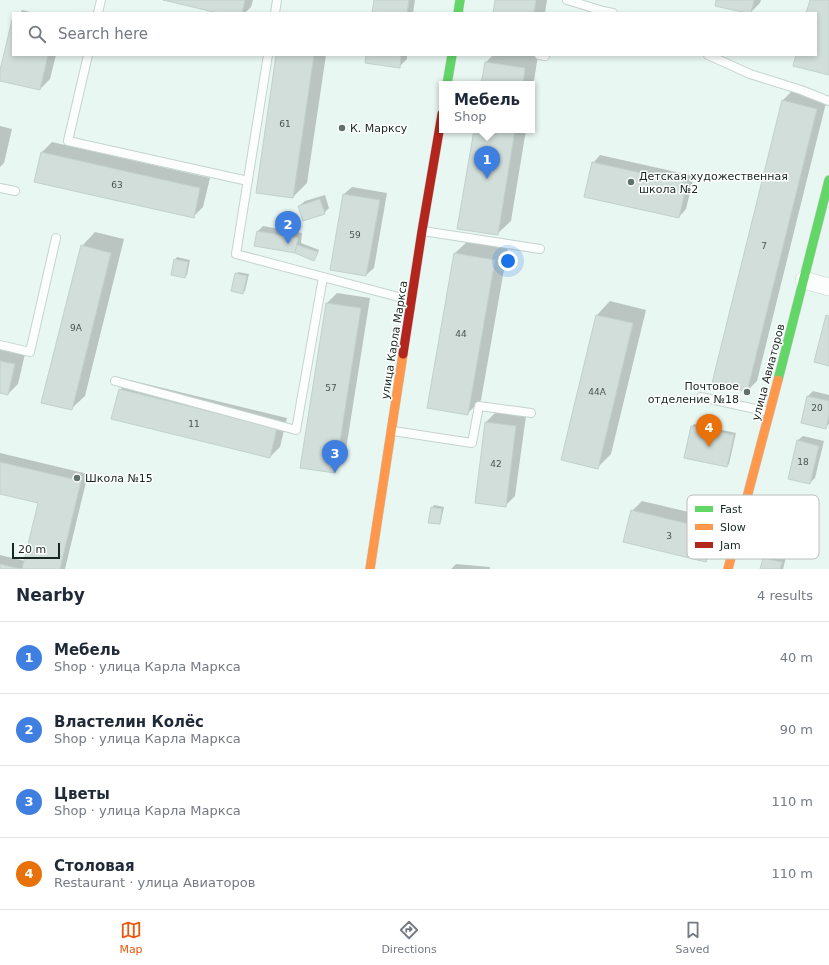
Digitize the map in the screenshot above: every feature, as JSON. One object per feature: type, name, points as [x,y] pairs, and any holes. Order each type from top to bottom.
[{"type":"street","points":[[458,12],[460,0]]},
{"type":"street","points":[[448,81],[452,56]]},
{"type":"street","name":"улица Карла Маркса","points":[[370,569],[422,231],[439,132]]},
{"type":"street","name":"улица Авиаторов","points":[[748,495],[829,180]]},
{"type":"street","points":[[804,280],[829,287]]},
{"type":"street","name":"улица Авиаторов","points":[[728,569],[731,559]]},
{"type":"lane","points":[[98,12],[101,0]]},
{"type":"lane","points":[[275,12],[277,0]]},
{"type":"lane","points":[[567,0],[608,12]]},
{"type":"lane","points":[[88,56],[68,141],[248,181]]},
{"type":"lane","points":[[268,56],[236,254],[412,300]]},
{"type":"lane","points":[[710,56],[750,74],[829,101]]},
{"type":"lane","points":[[0,188],[15,191]]},
{"type":"lane","points":[[422,231],[540,249]]},
{"type":"lane","points":[[0,344],[30,352],[56,238]]},
{"type":"lane","points":[[115,381],[296,430],[323,277]]},
{"type":"lane","points":[[701,397],[770,412]]},
{"type":"lane","points":[[392,431],[472,443],[479,406],[531,413]]},
{"type":"building","points":[[163,0],[245,0],[242,12],[214,12]]},
{"type":"building","points":[[374,0],[409,0],[407,12],[372,12]]},
{"type":"building","points":[[495,0],[536,0],[534,12],[493,12]]},
{"type":"building","points":[[716,0],[754,0],[751,12],[742,12],[715,6]]},
{"type":"building","points":[[810,0],[829,0],[829,75],[793,66],[796,56],[817,56],[817,12],[806,12]]},
{"type":"building","points":[[12,20],[12,56],[48,56],[40,90],[0,81],[0,70]]},
{"type":"building","points":[[276,56],[314,56],[293,198],[256,193]]},
{"type":"building","points":[[366,56],[401,56],[400,68],[365,63]]},
{"type":"building","points":[[485,62],[525,68],[523,81],[482,81]]},
{"type":"building","points":[[782,100],[817,109],[747,392],[712,383]]},
{"type":"building","points":[[473,133],[515,133],[498,235],[457,229]]},
{"type":"building","points":[[41,152],[200,188],[194,218],[34,182]]},
{"type":"building","points":[[592,162],[687,183],[679,218],[584,197]]},
{"type":"building","points":[[343,194],[380,200],[366,276],[330,270]]},
{"type":"building","points":[[320,199],[325,214],[303,221],[298,206]]},
{"type":"building","points":[[257,231],[298,238],[295,253],[254,246]]},
{"type":"building","points":[[81,245],[111,253],[72,410],[41,403]]},
{"type":"building","points":[[297,245],[318,252],[314,261],[295,253]]},
{"type":"building","points":[[454,253],[495,260],[468,415],[427,408]]},
{"type":"building","points":[[174,259],[188,262],[185,278],[171,275]]},
{"type":"building","points":[[235,273],[247,276],[243,294],[231,291]]},
{"type":"building","points":[[326,303],[361,308],[335,473],[300,468]]},
{"type":"building","points":[[596,315],[633,323],[598,469],[561,460]]},
{"type":"building","points":[[826,315],[829,316],[829,366],[814,362]]},
{"type":"building","points":[[0,361],[15,364],[8,395],[0,393]]},
{"type":"building","points":[[119,389],[277,428],[270,458],[111,419]]},
{"type":"building","points":[[807,396],[829,401],[829,415],[826,429],[801,423]]},
{"type":"building","points":[[485,422],[516,426],[506,507],[475,503]]},
{"type":"building","points":[[691,426],[734,435],[727,467],[684,458]]},
{"type":"building","points":[[797,440],[819,446],[810,484],[788,479]]},
{"type":"building","points":[[0,462],[81,481],[60,569],[22,569],[38,503],[0,494]]},
{"type":"building","points":[[431,507],[442,509],[440,524],[428,523]]},
{"type":"building","points":[[631,510],[687,523],[687,557],[623,542]]},
{"type":"building","points":[[694,559],[707,559],[706,562]]},
{"type":"building","points":[[763,559],[782,562],[780,569],[760,569]]},
{"type":"building","points":[[0,564],[21,569],[0,569]]},
{"type":"traffic: fast","points":[[458,12],[460,0]]},
{"type":"traffic: fast","points":[[448,81],[452,56]]},
{"type":"traffic: fast","points":[[778,380],[829,180]]},
{"type":"traffic: slow","points":[[370,569],[403,354]]},
{"type":"traffic: slow","points":[[748,495],[778,380]]},
{"type":"traffic: slow","points":[[728,569],[731,559]]},
{"type":"traffic: jam","points":[[403,354],[439,132]]},
{"type":"place","name":"К. Марксу","points":[[342,128]]},
{"type":"place","name":"Мебель","points":[[487,179]]},
{"type":"place","name":"Детская художественная школа №2","points":[[631,182]]},
{"type":"place","name":"Властелин Колёс","points":[[288,244]]},
{"type":"place","name":"Почтовое отделение №18","points":[[747,392]]},
{"type":"place","name":"Столовая","points":[[709,447]]},
{"type":"place","name":"Цветы","points":[[335,473]]},
{"type":"place","name":"Школа №15","points":[[77,478]]}]
